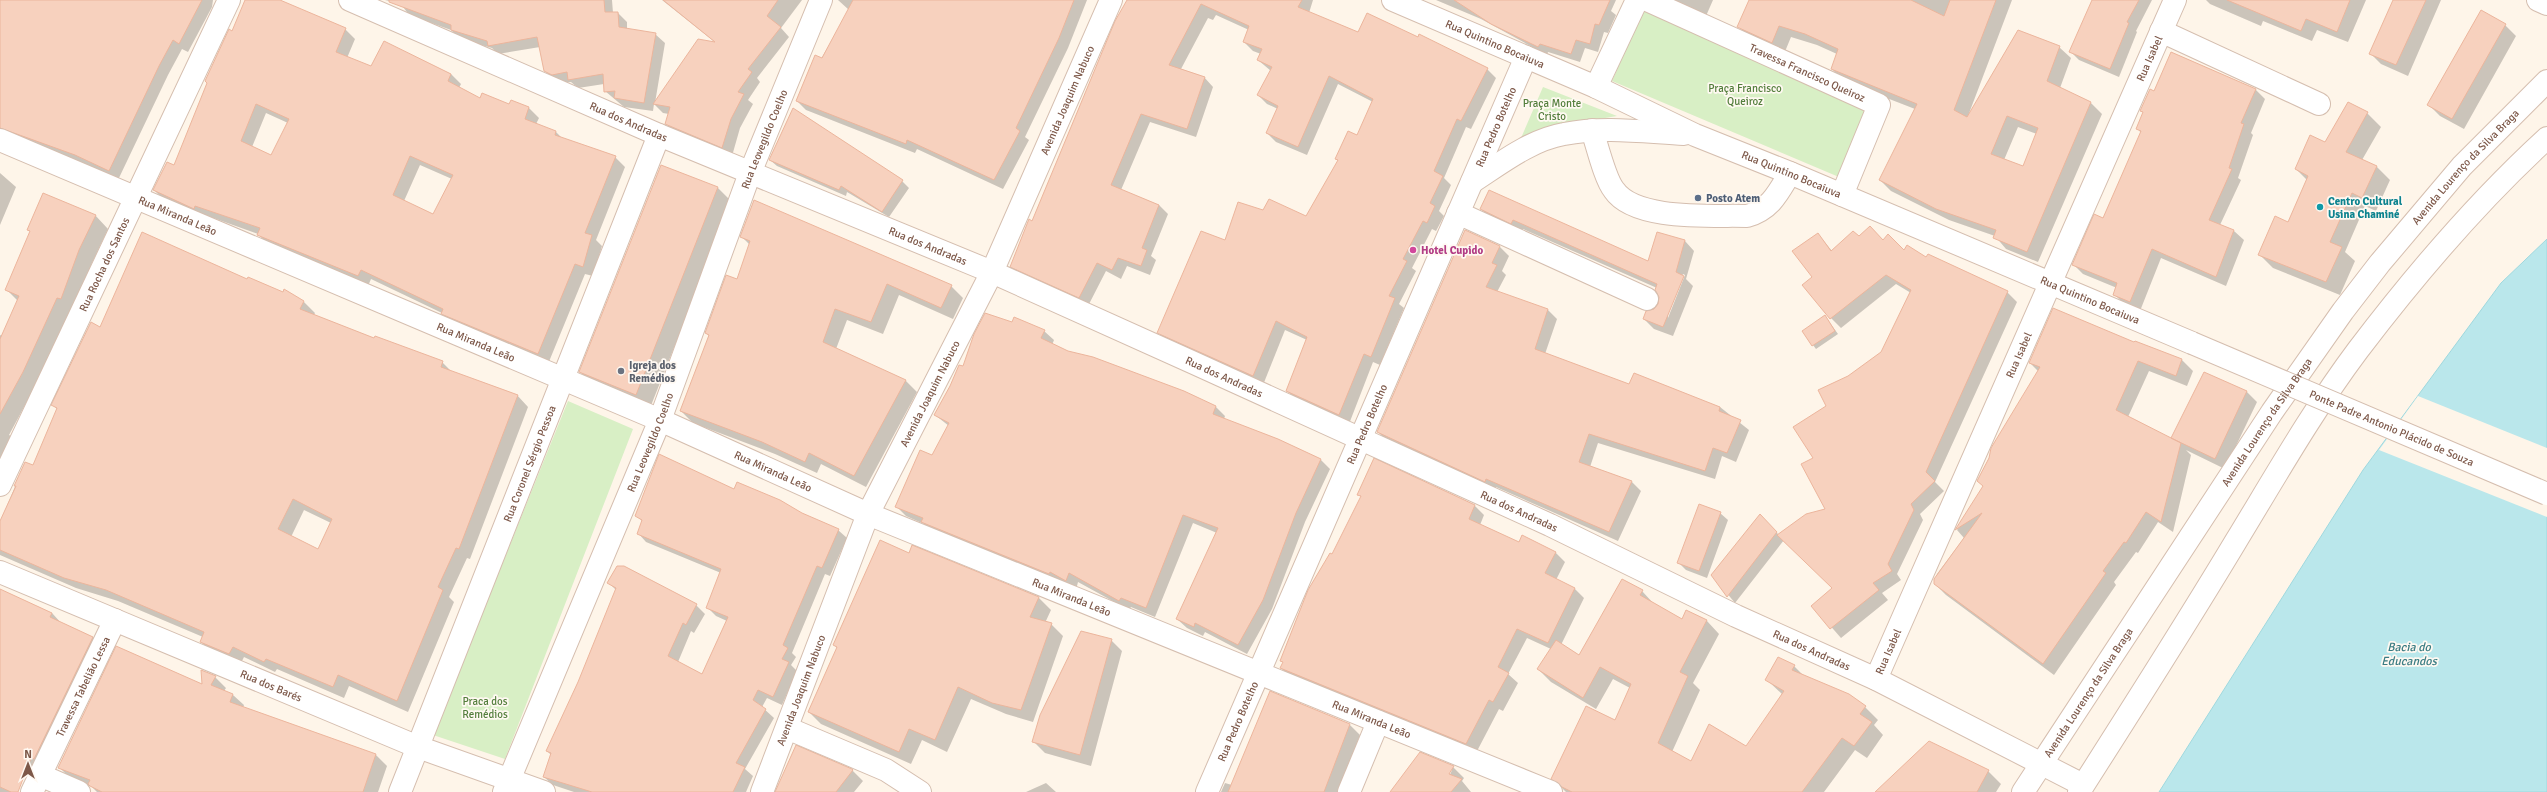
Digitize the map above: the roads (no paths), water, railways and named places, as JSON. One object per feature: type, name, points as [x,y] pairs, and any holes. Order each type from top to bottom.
[{"type":"street","name":"Rua Rocha dos Santos","points":[[0,485],[229,0]]},
{"type":"street","name":"Rua dos Andradas","points":[[350,0],[659,135],[992,272],[1550,525],[1736,616],[1876,679],[2040,764],[2081,789]]},
{"type":"street","name":"Rua Leovegildo Coelho","points":[[507,786],[660,420],[750,173],[821,0]]},
{"type":"street","name":"Avenida Joaquim Nabuco","points":[[762,792],[868,514],[992,272],[1111,0]]},
{"type":"street","name":"Rua Quintino Bocaiuva","points":[[1393,0],[1596,87],[1695,135],[1790,173],[2192,343]]},
{"type":"street","points":[[1596,87],[1637,0]]},
{"type":"street","name":"Travessa Francisco Queiroz","points":[[1647,0],[1878,104],[1842,195]]},
{"type":"street","name":"Rua Isabel","points":[[1876,679],[2175,0]]},
{"type":"street","points":[[2538,0],[2547,4]]},
{"type":"street","name":"Rua Isabel","points":[[2161,31],[2319,104]]},
{"type":"street","name":"Rua Pedro Botelho","points":[[1207,792],[1526,57]]},
{"type":"street","name":"Avenida Lourenço da Silva Braga","points":[[2023,792],[2272,412],[2343,311],[2388,252],[2462,166],[2547,81]]},
{"type":"street","points":[[1592,130],[1613,190],[1624,200],[1649,212],[1747,216],[1761,212],[1772,203],[1790,173]]},
{"type":"street","points":[[1472,182],[1508,158],[1535,144],[1563,134],[1592,130],[1695,135]]},
{"type":"street","name":"Rua Coronel Sérgio Pessoa","points":[[400,792],[659,135]]},
{"type":"street","points":[[2081,789],[2130,713],[2289,454],[2357,352],[2417,276],[2468,217],[2547,138]]},
{"type":"street","name":"Rua Miranda Leão","points":[[0,140],[562,380],[660,420],[868,514],[1551,792]]},
{"type":"street","points":[[1458,213],[1647,299]]},
{"type":"street","name":"Ponte Padre Antonio Plácido de Souza","points":[[2192,343],[2547,494]]},
{"type":"street","name":"Rua dos Barés","points":[[0,572],[418,747],[507,786],[544,792]]},
{"type":"street","name":"Travessa Tabelião Lessa","points":[[36,784],[115,620]]},
{"type":"street","points":[[1349,792],[1378,722]]},
{"type":"street","points":[[787,728],[886,770],[920,792]]},
{"type":"street","points":[[36,784],[79,792]]},
{"type":"water","name":"Bacia do Educandos","points":[[2547,239],[2547,792],[2159,792],[2363,470],[2501,283]]},
{"type":"place","name":"Posto Atem","points":[[1698,198]]},
{"type":"place","name":"Centro Cultural Usina Chaminé","points":[[2320,207]]},
{"type":"place","name":"Hotel Cupido","points":[[1413,250]]},
{"type":"place","name":"Igreja dos Remédios","points":[[621,371]]},
{"type":"park label","name":"Praça Francisco Queiroz","points":[[1745,94]]},
{"type":"park label","name":"Praça Monte Cristo","points":[[1552,109]]},
{"type":"park label","name":"Praca dos Remédios","points":[[485,707]]}]
